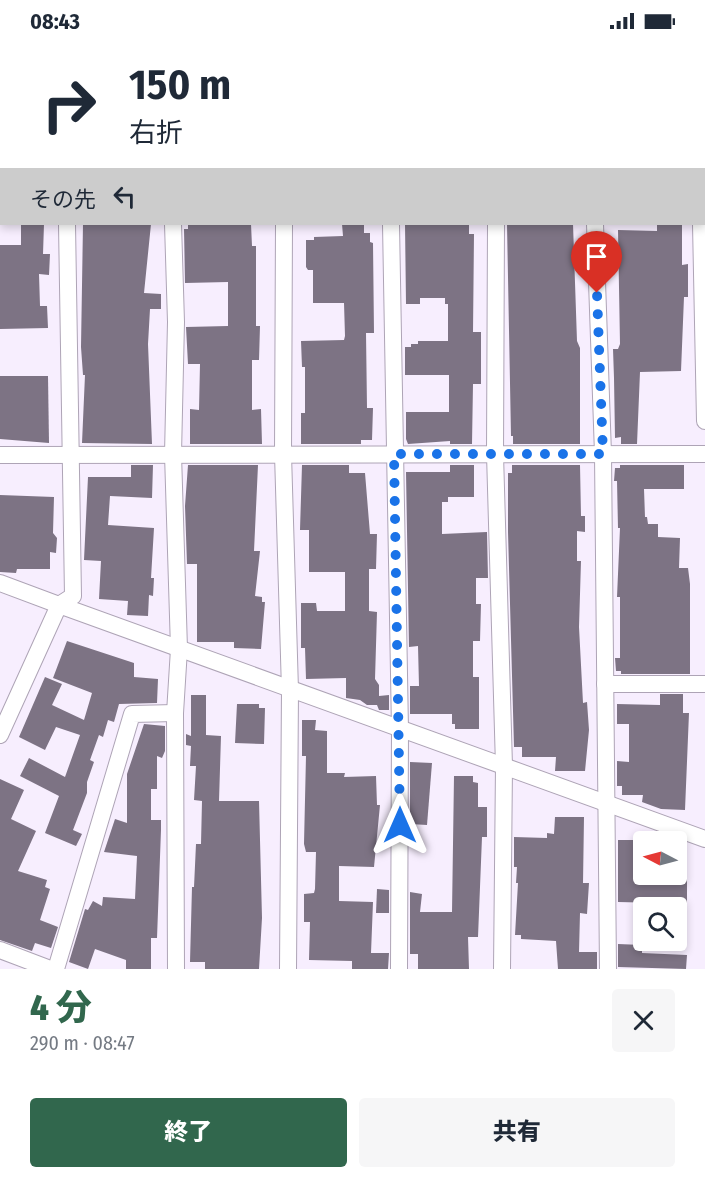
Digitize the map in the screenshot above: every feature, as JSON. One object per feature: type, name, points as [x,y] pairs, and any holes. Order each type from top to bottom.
[{"type":"street","points":[[0,735],[59,605],[73,596],[67,225]]},
{"type":"street","points":[[173,225],[176,322],[173,454],[179,649],[175,713],[176,969]]},
{"type":"street","points":[[284,225],[283,454],[290,690],[288,969]]},
{"type":"street","points":[[391,225],[400,730],[399,969]]},
{"type":"street","points":[[496,225],[495,454],[504,766],[502,969]]},
{"type":"street","points":[[595,225],[603,454],[608,969]]},
{"type":"street","points":[[701,225],[705,421]]},
{"type":"street","points":[[0,455],[705,454]]},
{"type":"street","points":[[0,583],[400,730],[705,838]]},
{"type":"street","points":[[605,684],[705,684]]},
{"type":"street","points":[[56,969],[132,714],[175,713]]},
{"type":"street","points":[[0,950],[50,969]]},
{"type":"building","points":[[21,225],[44,225],[43,254],[50,254],[49,275],[39,274],[40,306],[47,306],[48,328],[0,329],[0,245],[21,245]]},
{"type":"building","points":[[83,225],[151,225],[144,293],[161,294],[161,309],[150,309],[148,344],[152,444],[82,443],[85,375],[83,375],[81,347]]},
{"type":"building","points":[[188,225],[251,225],[252,246],[256,246],[256,326],[260,326],[259,360],[252,360],[252,410],[261,409],[262,444],[190,444],[190,409],[199,410],[200,364],[188,364],[186,327],[228,326],[228,282],[185,283],[184,229],[188,229]]},
{"type":"building","points":[[342,225],[364,225],[364,233],[370,233],[370,242],[373,243],[374,333],[366,333],[367,408],[373,408],[372,440],[361,440],[361,444],[301,444],[301,413],[305,413],[305,367],[302,367],[301,341],[344,340],[345,336],[344,303],[313,303],[313,270],[308,270],[306,267],[306,240],[314,240],[314,237],[343,236]]},
{"type":"building","points":[[405,225],[469,225],[469,234],[474,234],[473,332],[481,332],[481,384],[473,384],[472,444],[450,444],[450,441],[408,444],[406,412],[449,412],[449,375],[405,375],[405,347],[418,344],[418,341],[448,341],[448,304],[445,304],[445,298],[420,298],[420,304],[406,304]]},
{"type":"building","points":[[507,225],[573,225],[577,341],[580,348],[580,444],[513,444],[513,436],[511,436]]},
{"type":"building","points":[[657,225],[682,225],[682,265],[688,264],[688,297],[684,297],[681,371],[640,372],[637,444],[621,444],[621,437],[615,438],[613,349],[618,349],[620,344],[618,230],[657,231]]},
{"type":"building","points":[[0,376],[48,376],[49,443],[0,439]]},
{"type":"building","points":[[131,465],[153,465],[152,498],[110,496],[108,525],[154,528],[151,578],[154,578],[153,596],[149,595],[148,616],[127,615],[128,601],[99,599],[101,561],[84,560],[88,477],[131,477]]},
{"type":"building","points":[[188,465],[258,465],[254,551],[260,551],[255,596],[262,597],[262,602],[265,602],[261,649],[234,648],[234,642],[197,642],[197,564],[187,564],[185,506]]},
{"type":"building","points":[[302,465],[349,465],[349,473],[365,473],[370,534],[377,534],[376,569],[369,569],[369,611],[377,612],[375,679],[379,685],[379,696],[389,695],[389,710],[379,710],[377,705],[367,705],[360,700],[346,698],[346,678],[306,679],[305,648],[301,648],[301,603],[316,603],[317,611],[345,611],[345,572],[309,572],[309,530],[300,530]]},
{"type":"building","points":[[450,465],[474,465],[474,497],[448,497],[448,502],[442,502],[442,534],[487,532],[488,578],[476,578],[476,604],[481,604],[480,641],[473,641],[473,677],[479,677],[479,729],[455,729],[455,724],[452,724],[452,714],[410,714],[410,686],[419,686],[418,646],[409,647],[406,472],[450,472]]},
{"type":"building","points":[[512,465],[580,465],[581,516],[585,516],[585,532],[577,531],[577,561],[581,561],[579,627],[583,703],[587,702],[589,730],[585,771],[555,771],[556,757],[522,757],[522,747],[514,747],[508,532],[508,473],[512,473]]},
{"type":"building","points":[[620,465],[684,465],[684,489],[644,489],[645,517],[647,517],[648,524],[658,524],[658,537],[680,538],[679,568],[688,568],[690,674],[621,674],[621,671],[616,671],[615,658],[620,658],[620,597],[617,597],[620,528],[618,528],[617,481],[614,481],[615,468],[620,468]]},
{"type":"building","points":[[0,495],[54,497],[53,533],[57,538],[56,553],[50,552],[50,569],[17,569],[16,573],[0,572]]},
{"type":"building","points":[[67,641],[134,663],[134,677],[158,679],[157,703],[119,704],[114,722],[108,720],[103,737],[99,735],[90,760],[94,762],[87,782],[87,793],[73,830],[82,834],[76,846],[45,833],[59,796],[20,776],[29,758],[65,777],[80,735],[56,727],[45,750],[19,737],[45,677],[62,684],[52,705],[84,720],[92,693],[53,678]]},
{"type":"building","points":[[660,694],[683,694],[683,713],[689,713],[685,810],[661,809],[642,802],[643,795],[622,795],[622,786],[617,786],[617,761],[629,762],[629,724],[617,724],[617,704],[660,705]]},
{"type":"building","points":[[191,695],[206,695],[206,735],[221,736],[219,801],[259,801],[262,918],[259,969],[205,969],[205,962],[190,962],[192,887],[194,887],[196,844],[201,844],[202,801],[194,800],[196,766],[190,766],[191,746],[186,745],[186,734],[191,736]]},
{"type":"building","points":[[237,704],[259,704],[259,708],[265,708],[264,744],[235,743]]},
{"type":"building","points":[[302,720],[316,720],[315,730],[327,731],[327,773],[345,773],[344,777],[376,776],[377,805],[380,805],[374,867],[339,866],[339,901],[373,902],[371,953],[389,953],[388,969],[352,969],[352,961],[309,960],[310,922],[304,922],[304,894],[314,893],[316,852],[306,852],[304,844],[306,756],[302,756]]},
{"type":"building","points":[[144,724],[165,726],[165,751],[162,758],[157,756],[157,789],[151,789],[151,820],[161,820],[161,830],[157,938],[151,938],[151,969],[126,969],[126,960],[95,949],[88,969],[69,962],[85,909],[88,910],[93,901],[102,906],[103,897],[135,899],[137,856],[104,852],[115,819],[127,823],[127,774]]},
{"type":"building","points":[[410,762],[432,763],[427,825],[410,824]]},
{"type":"building","points":[[454,776],[473,776],[473,782],[478,783],[478,807],[487,807],[487,837],[482,837],[478,937],[468,937],[469,969],[418,969],[418,954],[410,954],[410,892],[422,894],[420,912],[452,912]]},
{"type":"building","points":[[0,779],[24,790],[11,819],[36,831],[18,871],[47,880],[45,887],[50,889],[40,920],[58,927],[51,948],[35,943],[32,951],[0,940]]},
{"type":"building","points":[[555,817],[584,817],[583,883],[589,883],[587,914],[580,913],[579,952],[597,952],[597,969],[558,969],[556,941],[521,939],[521,935],[515,935],[518,883],[516,883],[517,867],[514,867],[514,837],[547,838],[547,833],[554,834]]},
{"type":"building","points":[[618,840],[633,840],[633,885],[687,885],[687,897],[633,897],[633,902],[618,902]]},
{"type":"building","points":[[377,889],[389,890],[389,913],[376,913]]},
{"type":"building","points":[[618,944],[633,945],[633,951],[642,951],[642,953],[687,955],[686,969],[618,967]]},
{"type":"route","points":[[400,825],[394,454],[603,454],[597,293]]}]
